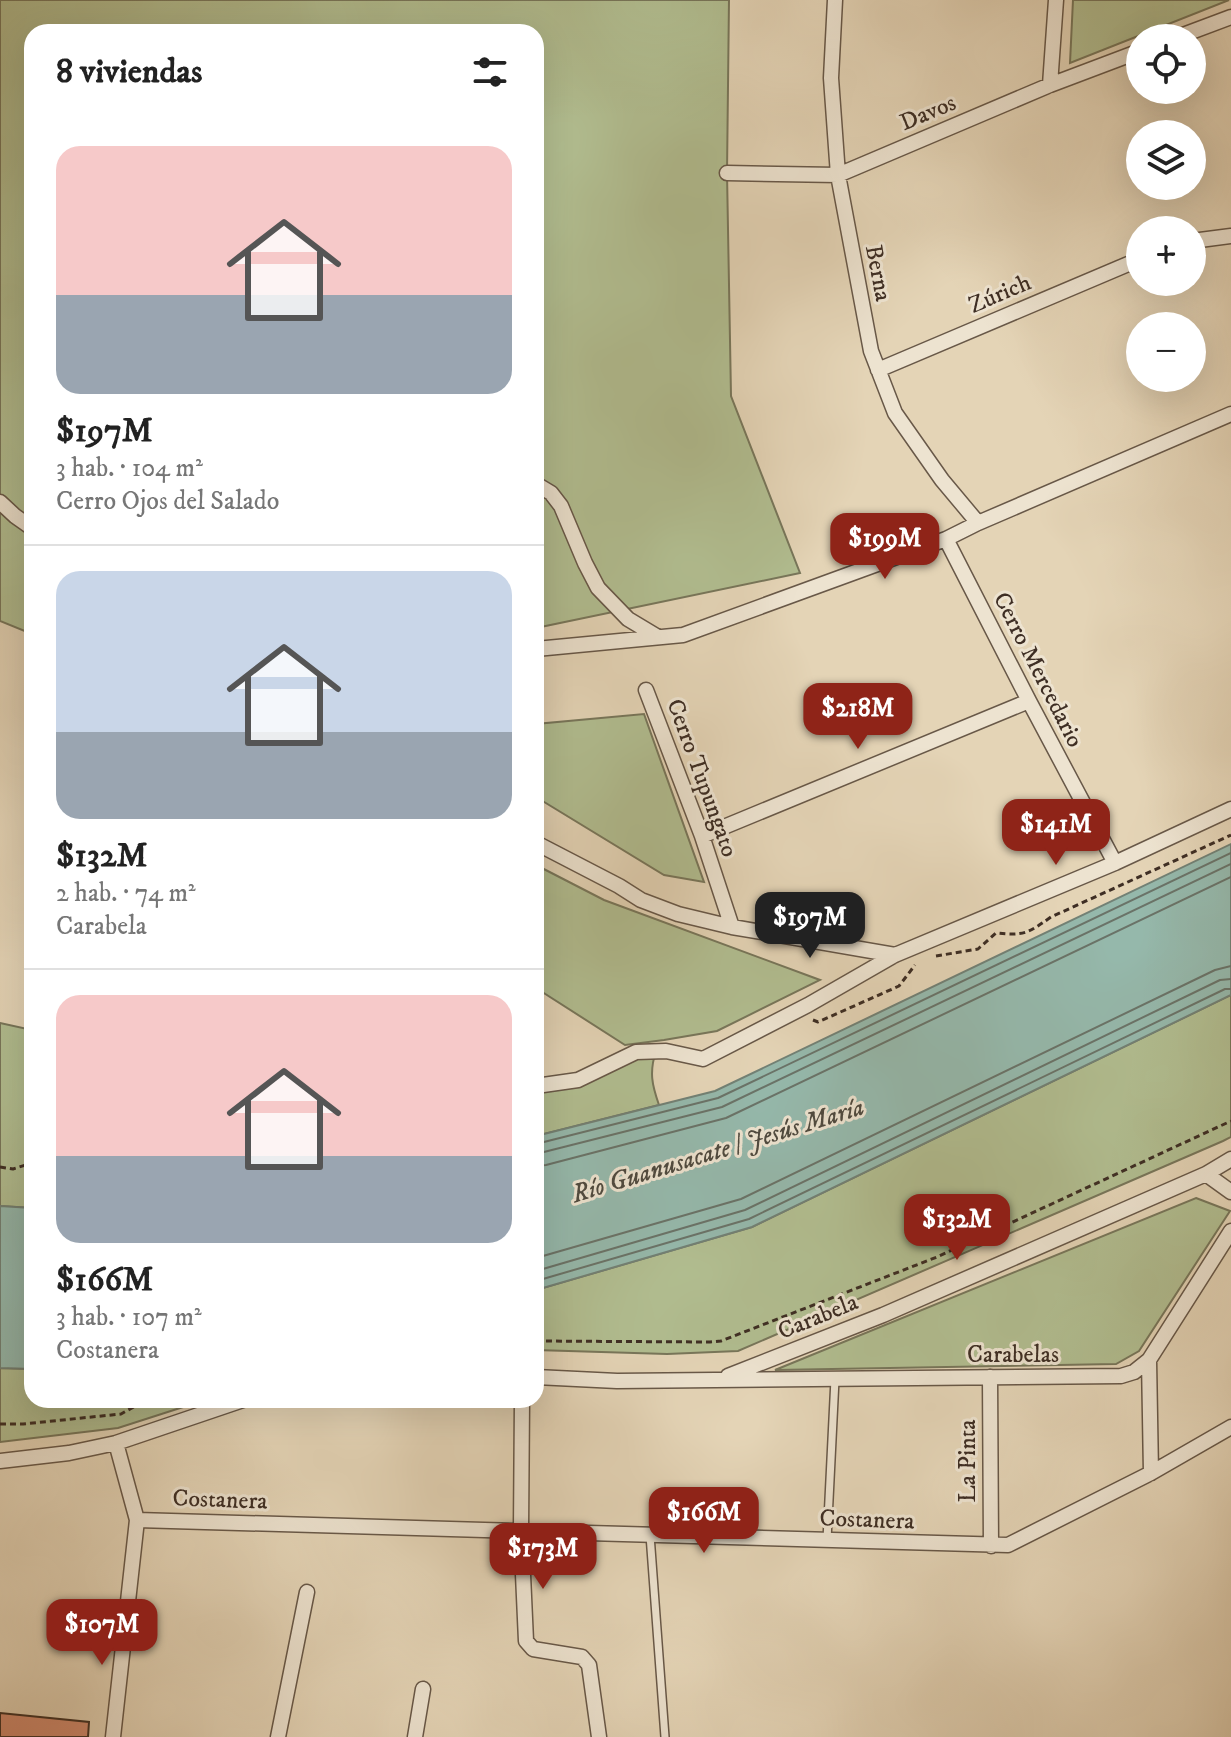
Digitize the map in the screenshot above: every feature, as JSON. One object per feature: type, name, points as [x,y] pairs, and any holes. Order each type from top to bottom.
[{"type":"street","name":"Berna","points":[[835,0],[831,78],[838,175],[871,351],[895,413],[942,480],[978,523]]},
{"type":"street","points":[[1050,85],[1056,0]]},
{"type":"street","points":[[1206,26],[1231,17]]},
{"type":"street","name":"Davos","points":[[727,173],[838,175],[1050,85],[1126,56]]},
{"type":"street","points":[[1206,239],[1231,236]]},
{"type":"street","name":"Zúrich","points":[[878,370],[1126,265]]},
{"type":"street","points":[[544,648],[683,635],[946,539],[1231,414]]},
{"type":"street","points":[[544,489],[561,506],[598,588],[628,619],[659,637]]},
{"type":"street","points":[[0,502],[24,522]]},
{"type":"street","name":"Cerro Mercedario","points":[[946,539],[1115,863]]},
{"type":"street","name":"Cerro Tupungato","points":[[646,690],[702,836],[732,927]]},
{"type":"street","points":[[702,836],[1029,701]]},
{"type":"street","points":[[544,1085],[578,1080],[636,1052],[666,1051],[703,1059],[808,1005],[895,955],[1115,863],[1231,809]]},
{"type":"street","points":[[544,847],[641,900],[678,914],[732,927],[895,955]]},
{"type":"street","name":"Carabela","points":[[544,1377],[617,1381],[720,1379],[883,1315],[1206,1174],[1231,1159]]},
{"type":"street","points":[[1206,1174],[1231,1192]]},
{"type":"street","points":[[1151,1473],[1149,1360],[1231,1231]]},
{"type":"street","name":"Carabelas","points":[[720,1379],[1121,1376],[1134,1372],[1149,1360]]},
{"type":"street","name":"La Pinta","points":[[990,1377],[991,1546]]},
{"type":"street","points":[[0,1461],[69,1453],[116,1443],[218,1408]]},
{"type":"street","points":[[522,1408],[521,1530],[526,1641],[533,1649],[582,1657],[589,1665],[599,1737]]},
{"type":"street","name":"Costanera","points":[[137,1520],[1008,1545],[1151,1473],[1231,1427]]},
{"type":"street","points":[[113,1737],[137,1520],[116,1443]]},
{"type":"street","points":[[278,1737],[307,1592]]},
{"type":"street","points":[[415,1737],[423,1689]]},
{"type":"lane","points":[[827,1540],[835,1378]]},
{"type":"lane","points":[[650,1535],[665,1737]]},
{"type":"path","points":[[932,956],[978,949],[996,933],[1028,933],[1051,917],[1231,835]]},
{"type":"path","points":[[809,1019],[818,1022],[899,986],[915,965],[923,960]]},
{"type":"path","points":[[544,1341],[721,1341],[937,1257],[1231,1121]]},
{"type":"path","points":[[0,1167],[13,1169],[24,1166]]},
{"type":"path","points":[[0,1424],[121,1414],[132,1408]]},
{"type":"shaded area","points":[[0,0],[729,0],[727,173],[731,396],[800,573],[544,626],[544,24],[24,24],[24,631],[0,621]]},
{"type":"shaded area","points":[[1073,0],[1229,0],[1168,24],[1126,24],[1126,41],[1070,63]]},
{"type":"shaded area","points":[[644,714],[704,882],[664,875],[544,802],[544,723]]},
{"type":"shaded area","points":[[544,869],[604,900],[820,980],[717,1031],[625,1045],[544,993]]},
{"type":"shaded area","points":[[1231,995],[1231,1137],[738,1351],[667,1354],[544,1350],[544,1288],[752,1227]]},
{"type":"shaded area","points":[[0,1023],[24,1028],[24,1208],[0,1206]]},
{"type":"shaded area","points":[[656,1051],[652,1078],[659,1105],[544,1134],[544,1084]]},
{"type":"shaded area","points":[[1196,1198],[1230,1211],[1139,1351],[1116,1364],[775,1370]]},
{"type":"shaded area","points":[[0,1368],[24,1369],[24,1408],[180,1408],[118,1428],[0,1442]]},
{"type":"water","name":"Río Guanusacate / Jesús María","points":[[1231,844],[1231,995],[752,1227],[544,1288],[544,1134],[715,1091]]},
{"type":"water","points":[[0,1206],[24,1208],[24,1369],[0,1368]]},
{"type":"building","points":[[0,1713],[89,1722],[88,1737],[0,1737]]}]
